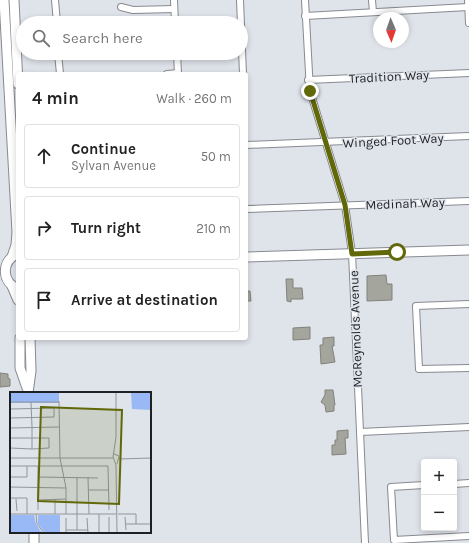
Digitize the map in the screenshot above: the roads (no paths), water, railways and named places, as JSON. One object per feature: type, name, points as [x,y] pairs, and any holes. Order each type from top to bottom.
[{"type":"main road","points":[[4,0],[16,214]]},
{"type":"main road","points":[[14,0],[16,42]]},
{"type":"main road","points":[[17,60],[17,72]]},
{"type":"main road","points":[[13,286],[5,272],[16,245]]},
{"type":"main road","points":[[248,257],[469,250]]},
{"type":"main road","points":[[0,278],[13,286]]},
{"type":"main road","points":[[20,340],[20,368],[28,390]]},
{"type":"main road","points":[[28,390],[32,371],[30,340]]},
{"type":"street","points":[[55,0],[56,16]]},
{"type":"street","points":[[174,0],[174,16]]},
{"type":"street","points":[[240,0],[241,16]]},
{"type":"street","name":"McReynolds Avenue","points":[[305,0],[308,80],[313,104],[345,205],[352,254],[365,543]]},
{"type":"street","points":[[372,0],[373,12]]},
{"type":"street","points":[[468,0],[469,23]]},
{"type":"street","points":[[121,7],[133,10],[174,9]]},
{"type":"street","points":[[306,16],[468,7]]},
{"type":"street","points":[[59,60],[60,72]]},
{"type":"street","points":[[177,60],[178,72]]},
{"type":"street","points":[[242,60],[243,72]]},
{"type":"street","name":"Tradition Way","points":[[308,80],[469,72]]},
{"type":"street","name":"Winged Foot Way","points":[[248,145],[326,143],[469,136]]},
{"type":"street","name":"Medinah Way","points":[[248,209],[469,201]]},
{"type":"street","points":[[469,304],[416,306],[419,369],[469,368]]},
{"type":"street","points":[[360,432],[469,427]]},
{"type":"street","points":[[457,484],[469,483]]},
{"type":"street","points":[[421,486],[391,488],[394,540],[469,536]]}]
